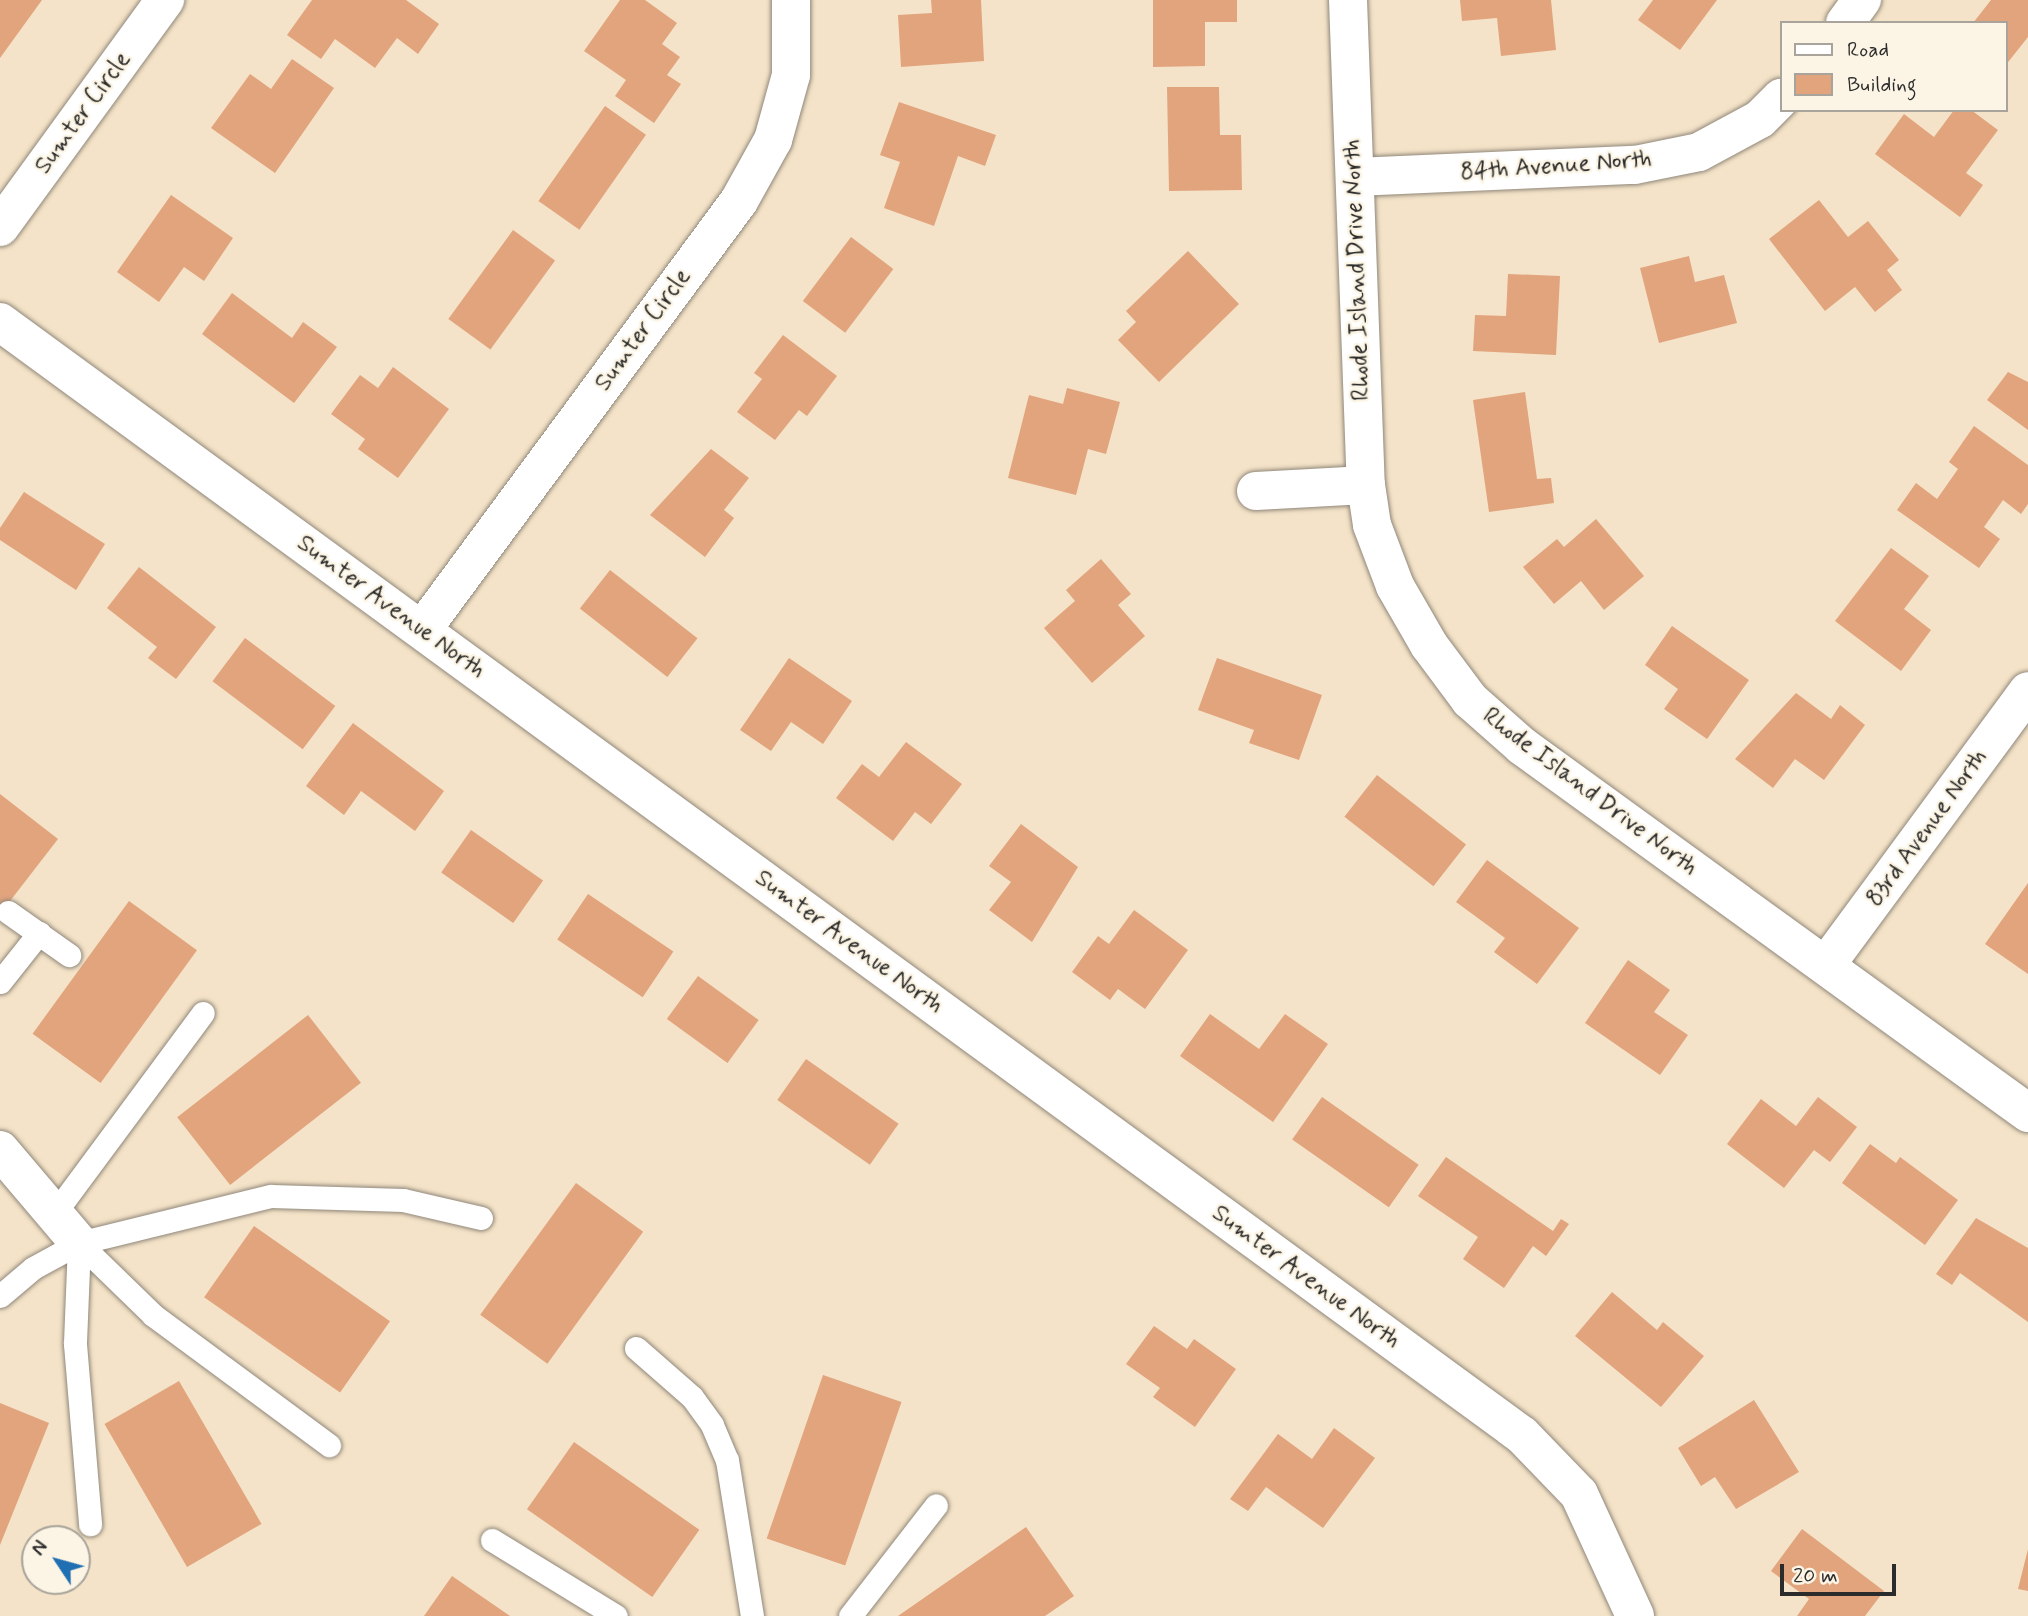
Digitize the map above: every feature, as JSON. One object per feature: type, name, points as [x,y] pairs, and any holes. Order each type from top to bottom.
[{"type":"street","name":"Sumter Circle","points":[[0,227],[165,0]]},
{"type":"street","name":"Sumter Circle","points":[[422,630],[739,201],[773,140],[790,75],[791,0]]},
{"type":"street","name":"Rhode Island Drive North","points":[[1348,0],[1366,485],[1372,525],[1395,586],[1470,700],[1522,746],[2028,1113]]},
{"type":"street","points":[[1846,21],[1862,0]]},
{"type":"street","name":"84th Avenue North","points":[[1355,177],[1635,165],[1699,152],[1760,119],[1780,99]]},
{"type":"street","name":"Sumter Avenue North","points":[[0,323],[1522,1435],[1580,1494],[1634,1616]]},
{"type":"street","points":[[1256,491],[1366,485]]},
{"type":"street","name":"83rd Avenue North","points":[[1826,965],[2028,691]]},
{"type":"street","points":[[0,1150],[79,1242]]},
{"type":"lane","points":[[8,912],[69,955]]},
{"type":"lane","points":[[0,982],[39,933]]},
{"type":"lane","points":[[54,1214],[203,1013]]},
{"type":"lane","points":[[0,1296],[33,1268],[79,1242],[271,1196],[402,1200],[481,1218]]},
{"type":"lane","points":[[79,1242],[153,1315],[329,1445]]},
{"type":"lane","points":[[79,1242],[75,1344],[90,1524]]},
{"type":"lane","points":[[636,1348],[692,1397],[712,1425],[727,1460],[752,1616]]},
{"type":"lane","points":[[850,1616],[936,1505]]},
{"type":"lane","points":[[492,1541],[616,1616]]},
{"type":"building","points":[[0,0],[42,0],[0,58]]},
{"type":"building","points":[[312,0],[406,0],[439,24],[418,54],[397,38],[375,68],[335,39],[321,59],[287,35]]},
{"type":"building","points":[[620,0],[645,0],[677,23],[662,44],[680,57],[667,75],[681,84],[654,123],[615,96],[626,80],[584,51]]},
{"type":"building","points":[[931,0],[981,0],[984,61],[901,67],[898,15],[932,13]]},
{"type":"building","points":[[1153,0],[1237,0],[1237,22],[1205,22],[1205,66],[1153,67]]},
{"type":"building","points":[[1460,0],[1551,0],[1556,50],[1501,56],[1497,18],[1462,21]]},
{"type":"building","points":[[1653,0],[1717,0],[1680,50],[1638,20]]},
{"type":"building","points":[[1991,0],[2028,0],[2028,37],[2007,63],[2007,21],[1975,21]]},
{"type":"building","points":[[292,59],[334,88],[275,173],[211,128],[250,74],[271,89]]},
{"type":"building","points":[[1167,87],[1219,87],[1220,135],[1241,135],[1242,190],[1169,191]]},
{"type":"building","points":[[899,102],[996,135],[985,166],[958,156],[934,226],[884,208],[900,162],[880,155]]},
{"type":"building","points":[[605,106],[646,135],[579,230],[538,201]]},
{"type":"building","points":[[1953,112],[1974,112],[1998,130],[1966,173],[1983,185],[1960,217],[1875,154],[1904,114],[1934,137]]},
{"type":"building","points":[[171,195],[233,238],[204,281],[184,267],[159,302],[117,272]]},
{"type":"building","points":[[1819,200],[1848,237],[1868,221],[1899,260],[1887,270],[1902,290],[1875,312],[1855,287],[1825,311],[1769,239]]},
{"type":"building","points":[[513,230],[555,261],[490,350],[448,319]]},
{"type":"building","points":[[851,237],[893,269],[845,333],[803,301]]},
{"type":"building","points":[[1188,251],[1239,304],[1159,382],[1118,340],[1136,322],[1126,311]]},
{"type":"building","points":[[1689,256],[1695,282],[1724,275],[1737,323],[1659,343],[1640,268]]},
{"type":"building","points":[[1508,274],[1560,276],[1556,355],[1473,351],[1475,315],[1506,316]]},
{"type":"building","points":[[232,293],[292,338],[303,322],[337,347],[294,403],[202,334]]},
{"type":"building","points":[[783,335],[837,376],[807,416],[799,410],[775,440],[737,412],[762,379],[754,373]]},
{"type":"building","points":[[393,367],[449,409],[398,478],[358,449],[365,439],[331,414],[360,375],[378,388]]},
{"type":"building","points":[[2008,372],[2028,382],[2028,430],[1987,400]]},
{"type":"building","points":[[1067,388],[1120,402],[1106,454],[1088,449],[1076,495],[1008,478],[1029,395],[1063,404]]},
{"type":"building","points":[[1525,392],[1537,479],[1551,478],[1554,503],[1489,512],[1473,400]]},
{"type":"building","points":[[1974,426],[2028,465],[2028,504],[2021,514],[2003,500],[1984,527],[2000,539],[1979,568],[1897,510],[1916,483],[1937,499],[1958,469],[1949,462]]},
{"type":"building","points":[[711,449],[749,478],[724,510],[734,518],[705,557],[650,515]]},
{"type":"building","points":[[24,492],[105,544],[76,590],[0,540],[0,528]]},
{"type":"building","points":[[1596,519],[1644,576],[1604,610],[1581,581],[1554,604],[1523,567],[1557,539],[1564,547]]},
{"type":"building","points":[[1891,548],[1929,576],[1904,609],[1931,630],[1901,671],[1835,621]]},
{"type":"building","points":[[1101,559],[1131,594],[1118,605],[1145,636],[1092,683],[1044,628],[1075,601],[1066,590]]},
{"type":"building","points":[[139,567],[216,627],[176,679],[148,658],[157,647],[107,608]]},
{"type":"building","points":[[610,570],[697,638],[667,677],[580,609]]},
{"type":"building","points":[[1672,626],[1749,680],[1707,739],[1664,709],[1678,689],[1645,665]]},
{"type":"building","points":[[245,638],[335,706],[303,749],[213,681]]},
{"type":"building","points":[[789,658],[852,701],[823,744],[791,722],[771,751],[740,730]]},
{"type":"building","points":[[1217,658],[1322,695],[1299,760],[1249,743],[1254,730],[1198,710]]},
{"type":"building","points":[[1796,693],[1831,719],[1840,705],[1865,725],[1824,780],[1795,759],[1773,788],[1735,759]]},
{"type":"building","points":[[353,723],[444,791],[415,831],[361,791],[344,815],[306,786]]},
{"type":"building","points":[[906,742],[962,784],[931,824],[915,812],[893,841],[836,798],[862,764],[879,777]]},
{"type":"building","points":[[1377,775],[1466,845],[1433,886],[1344,817]]},
{"type":"building","points":[[0,794],[58,839],[0,914]]},
{"type":"building","points":[[1021,824],[1078,867],[1032,942],[989,910],[1011,882],[989,866]]},
{"type":"building","points":[[471,830],[543,880],[513,923],[441,873]]},
{"type":"building","points":[[1487,860],[1579,928],[1537,984],[1494,952],[1505,938],[1456,902]]},
{"type":"building","points":[[2028,883],[2028,974],[1985,944]]},
{"type":"building","points":[[588,894],[673,952],[643,997],[557,940]]},
{"type":"building","points":[[129,901],[197,950],[101,1083],[33,1034]]},
{"type":"building","points":[[1134,910],[1188,950],[1145,1009],[1118,989],[1110,1000],[1072,972],[1098,936],[1109,944]]},
{"type":"building","points":[[1628,960],[1670,990],[1654,1012],[1688,1035],[1660,1075],[1585,1023]]},
{"type":"building","points":[[698,976],[759,1020],[728,1063],[667,1019]]},
{"type":"building","points":[[1210,1014],[1259,1049],[1285,1014],[1328,1044],[1273,1122],[1180,1056]]},
{"type":"building","points":[[308,1015],[361,1083],[230,1185],[177,1117]]},
{"type":"building","points":[[806,1059],[899,1124],[870,1165],[777,1100]]},
{"type":"building","points":[[1322,1097],[1419,1165],[1389,1207],[1292,1140]]},
{"type":"building","points":[[1818,1097],[1857,1127],[1830,1162],[1814,1150],[1784,1188],[1727,1144],[1761,1099],[1796,1126]]},
{"type":"building","points":[[1870,1144],[1896,1163],[1900,1157],[1958,1200],[1925,1245],[1842,1183]]},
{"type":"building","points":[[1446,1157],[1553,1231],[1561,1219],[1569,1224],[1546,1256],[1533,1246],[1504,1288],[1463,1259],[1478,1237],[1418,1196]]},
{"type":"building","points":[[576,1183],[643,1232],[547,1364],[480,1315]]},
{"type":"building","points":[[1976,1218],[2028,1248],[2028,1322],[1960,1273],[1952,1285],[1936,1274]]},
{"type":"building","points":[[254,1226],[390,1321],[340,1392],[204,1297]]},
{"type":"building","points":[[1612,1292],[1657,1330],[1663,1322],[1704,1356],[1661,1407],[1575,1336]]},
{"type":"building","points":[[1154,1326],[1187,1349],[1194,1339],[1236,1369],[1195,1427],[1153,1397],[1160,1388],[1126,1364]]},
{"type":"building","points":[[823,1375],[901,1402],[845,1566],[767,1539]]},
{"type":"building","points":[[179,1381],[262,1524],[187,1567],[105,1424]]},
{"type":"building","points":[[1754,1400],[1799,1472],[1736,1509],[1715,1477],[1701,1486],[1678,1448]]},
{"type":"building","points":[[0,1403],[49,1423],[0,1545]]},
{"type":"building","points":[[1334,1428],[1375,1458],[1323,1528],[1266,1487],[1248,1511],[1230,1499],[1278,1434],[1312,1459]]},
{"type":"building","points":[[574,1442],[699,1530],[652,1597],[527,1509]]},
{"type":"building","points":[[1026,1527],[1074,1596],[1045,1616],[898,1616]]},
{"type":"building","points":[[1802,1529],[1884,1591],[1865,1616],[1797,1616],[1809,1599],[1771,1571]]},
{"type":"building","points":[[2028,1549],[2028,1591],[2018,1589]]},
{"type":"building","points":[[452,1576],[510,1616],[424,1616]]}]
